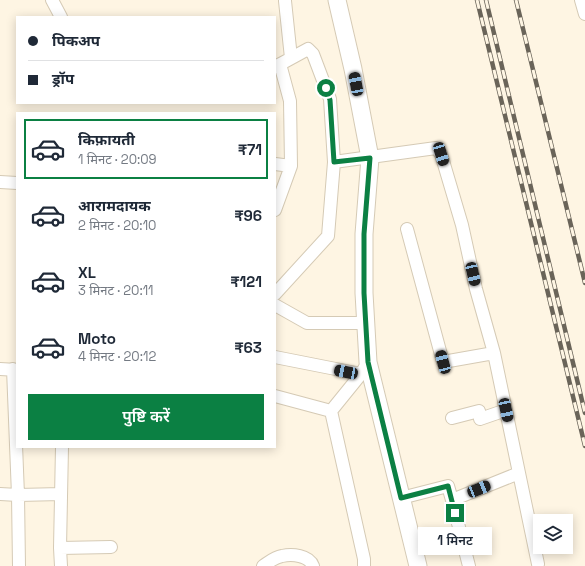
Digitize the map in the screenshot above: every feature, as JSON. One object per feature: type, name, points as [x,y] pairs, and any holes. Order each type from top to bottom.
[{"type":"street","points":[[52,0],[60,16]]},
{"type":"street","points":[[285,0],[291,58]]},
{"type":"street","points":[[337,0],[353,69],[370,158],[364,234],[364,293],[366,323],[365,368],[418,566]]},
{"type":"street","points":[[580,0],[585,14]]},
{"type":"street","points":[[276,207],[291,166],[290,101],[278,65],[308,49],[312,54],[330,100],[334,162],[328,236],[276,293]]},
{"type":"street","points":[[334,162],[436,148],[441,154],[462,225],[476,289],[494,353],[538,564]]},
{"type":"street","points":[[276,164],[291,166]]},
{"type":"street","points":[[0,182],[16,183]]},
{"type":"street","points":[[407,229],[443,362],[494,353]]},
{"type":"street","points":[[276,306],[307,323],[366,323]]},
{"type":"street","points":[[276,357],[365,368]]},
{"type":"street","points":[[331,411],[365,368]]},
{"type":"street","points":[[0,369],[15,369],[16,411]]},
{"type":"street","points":[[276,396],[331,411]]},
{"type":"street","points":[[452,418],[479,411],[480,418],[506,410]]},
{"type":"street","points":[[331,411],[364,559],[364,566]]},
{"type":"street","points":[[17,448],[19,566]]},
{"type":"street","points":[[61,566],[62,448]]},
{"type":"street","points":[[452,500],[519,473]]},
{"type":"street","points":[[401,498],[448,486],[469,566]]},
{"type":"street","points":[[0,494],[61,494]]},
{"type":"street","points":[[60,548],[111,547]]},
{"type":"street","points":[[263,566],[282,556],[292,555],[305,557],[312,562],[313,566]]},
{"type":"railway","points":[[477,0],[585,446]]},
{"type":"railway","points":[[486,0],[585,413]]},
{"type":"railway","points":[[516,0],[585,283]]},
{"type":"route","points":[[326,88],[330,100],[334,162],[370,158],[364,234],[364,293],[368,362],[401,498],[448,486],[455,513]]}]
